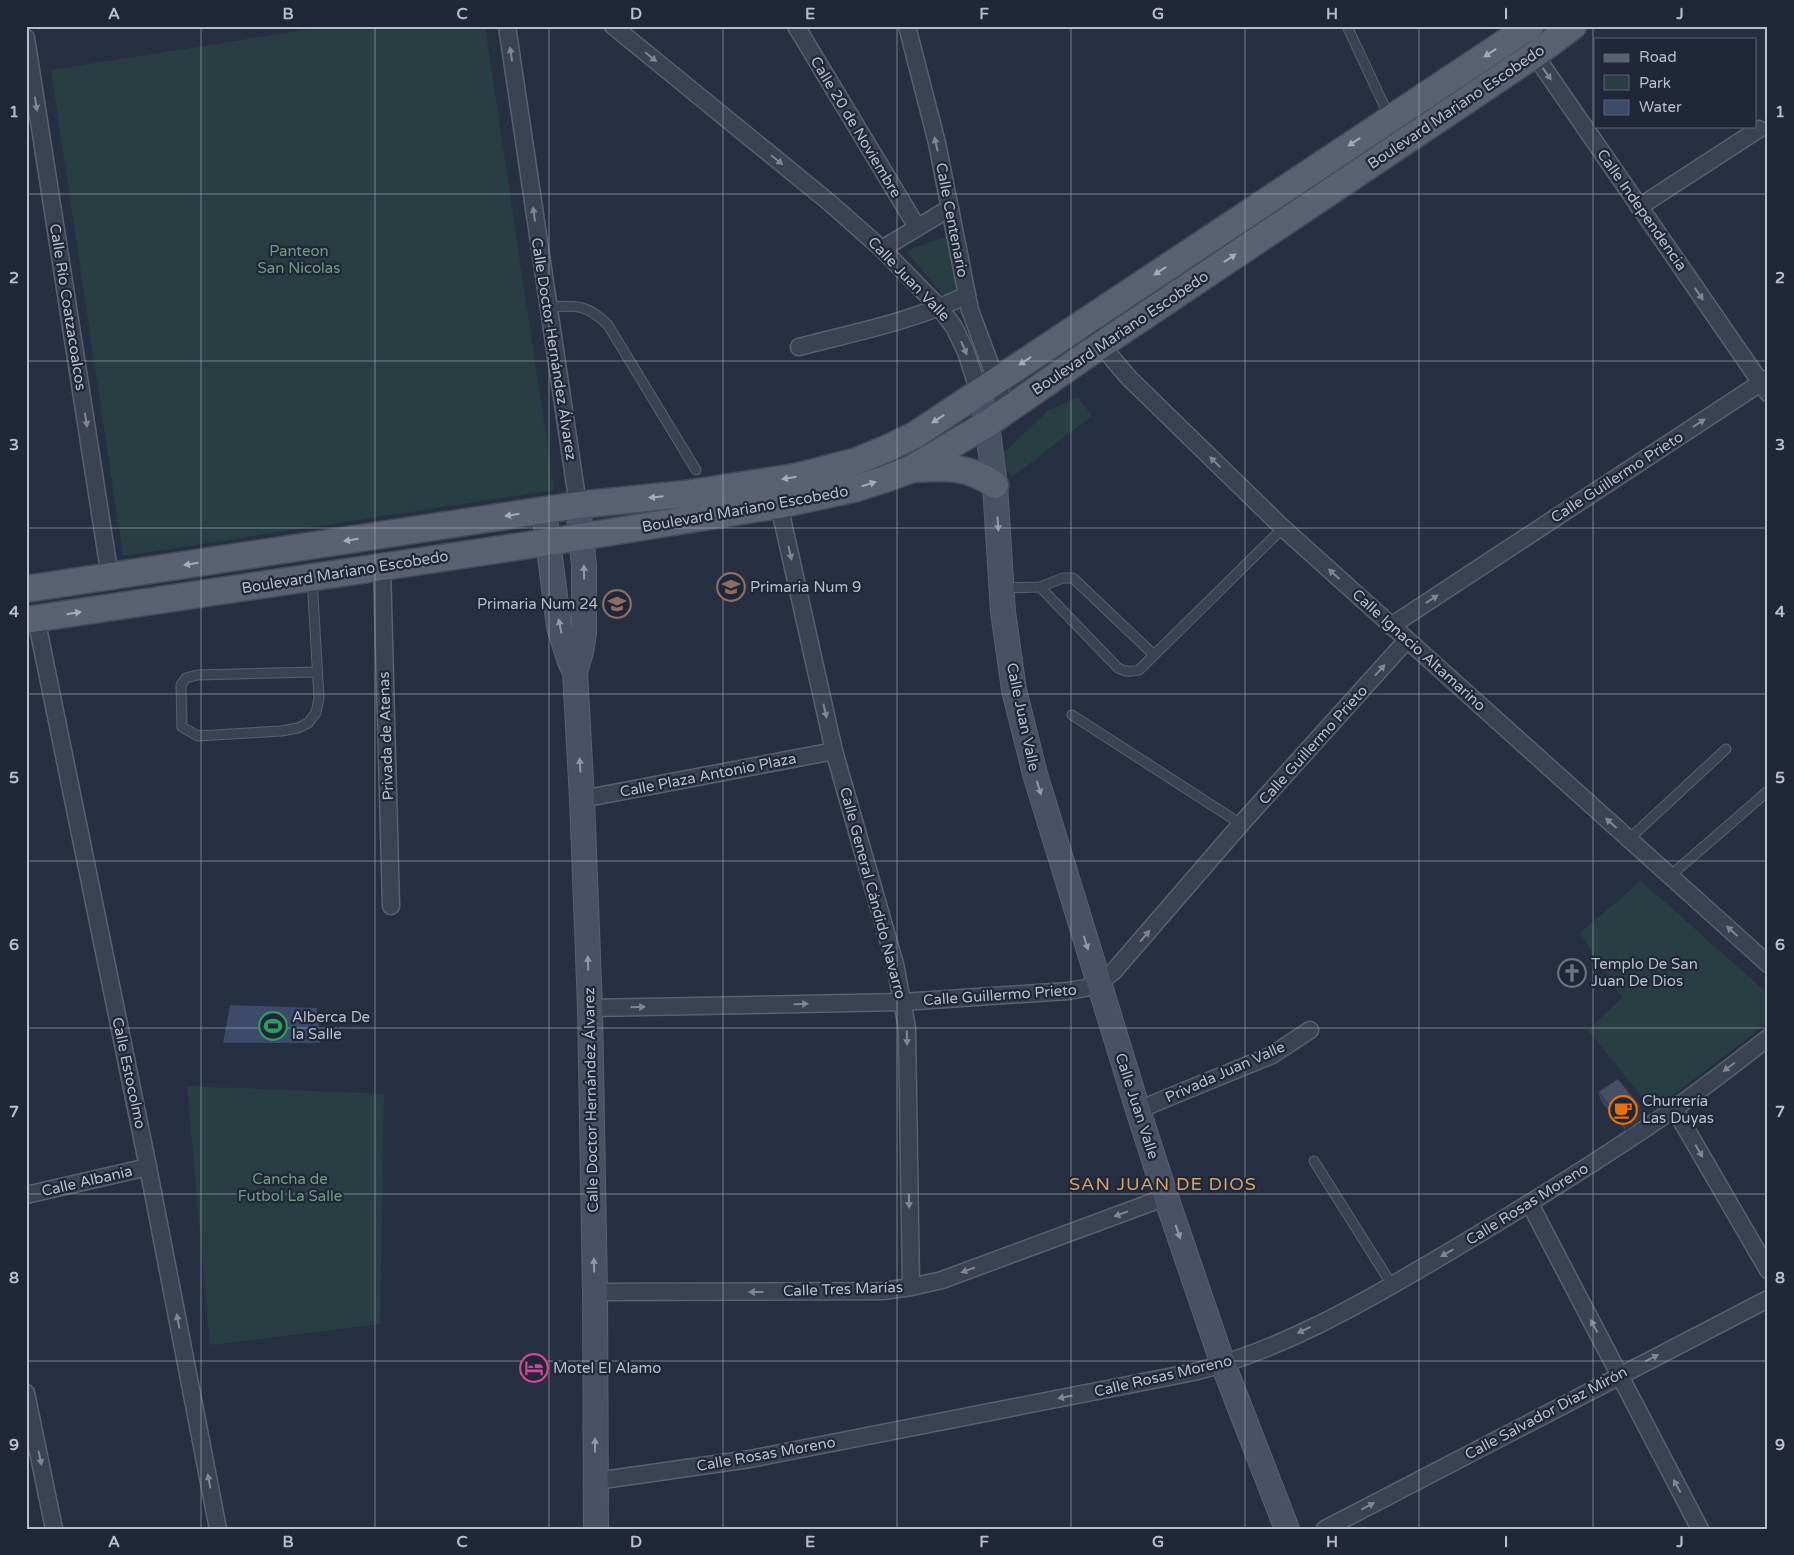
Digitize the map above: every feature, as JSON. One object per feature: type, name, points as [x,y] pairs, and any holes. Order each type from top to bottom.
[{"type":"main road","name":"Boulevard Mariano Escobedo","points":[[26,589],[578,505],[685,494],[795,477],[857,461],[886,450],[915,435],[1390,118],[1526,35],[1574,26]]},
{"type":"main road","name":"Boulevard Mariano Escobedo","points":[[31,619],[549,542],[779,505],[857,488],[909,470],[997,417],[1101,345],[1526,35]]},
{"type":"main road","points":[[909,470],[945,468],[966,470],[981,475],[995,485]]},
{"type":"street","name":"Calle Doctor Hernández Álvarez","points":[[507,26],[547,307],[578,505],[584,566],[585,615],[581,652],[575,672],[590,1008],[595,1292],[596,1529]]},
{"type":"street","name":"Calle Juan Valle","points":[[613,26],[830,203],[882,249],[940,308],[954,327],[966,352],[988,386],[997,417],[995,485],[1006,632],[1014,690],[1035,774],[1166,1197],[1223,1364],[1287,1529]]},
{"type":"street","name":"Calle 20 de Noviembre","points":[[796,26],[917,227]]},
{"type":"street","name":"Calle Centenario","points":[[907,26],[937,143],[967,295],[988,386]]},
{"type":"street","name":"Calle Independencia","points":[[1526,35],[1639,207],[1765,385]]},
{"type":"street","name":"Calle Río Coatzacoalcos","points":[[26,38],[110,577]]},
{"type":"street","points":[[1639,207],[1758,129]]},
{"type":"street","points":[[882,249],[950,208]]},
{"type":"street","points":[[799,347],[915,316],[940,308],[967,295]]},
{"type":"street","name":"Calle Ignacio Altamarino","points":[[1085,321],[1101,345],[1128,377],[1282,528],[1768,964]]},
{"type":"street","name":"Calle Guillermo Prieto","points":[[1391,626],[1765,385]]},
{"type":"street","name":"Calle General Cándido Navarro","points":[[779,505],[834,751],[895,964],[902,1002],[906,1028],[911,1287]]},
{"type":"street","name":"Calle Doctor Hernández Álvarez","points":[[544,510],[559,627],[575,672]]},
{"type":"street","name":"Privada de Atenas","points":[[382,566],[391,906]]},
{"type":"street","name":"Calle Estocolmo","points":[[31,619],[148,1167],[218,1529]]},
{"type":"street","name":"Calle Guillermo Prieto","points":[[590,1008],[902,1002],[1068,991],[1099,984],[1135,948],[1242,824],[1407,640]]},
{"type":"street","name":"Calle Plaza Antonio Plaza","points":[[582,800],[834,751]]},
{"type":"street","name":"Privada Juan Valle","points":[[1138,1110],[1272,1055],[1310,1030]]},
{"type":"street","name":"Calle Rosas Moreno","points":[[596,1481],[750,1459],[1185,1374],[1258,1352],[1308,1329],[1392,1285],[1530,1204],[1674,1108],[1768,1038]]},
{"type":"street","points":[[1674,1108],[1768,1270]]},
{"type":"street","name":"Calle Albania","points":[[26,1195],[148,1167]]},
{"type":"street","name":"Calle Tres Marías","points":[[595,1292],[884,1291],[911,1287],[942,1280],[1166,1197]]},
{"type":"street","points":[[1530,1204],[1700,1529]]},
{"type":"street","name":"Calle Salvador Díaz Mirón","points":[[1325,1529],[1768,1298]]},
{"type":"street","points":[[26,1393],[54,1529]]},
{"type":"lane","points":[[1347,26],[1390,118]]},
{"type":"lane","points":[[547,307],[573,305],[580,307],[597,314],[608,325],[696,470]]},
{"type":"lane","points":[[1040,587],[1118,668],[1125,672],[1139,670],[1282,528]]},
{"type":"lane","points":[[312,577],[319,698],[316,713],[308,723],[298,728],[281,731],[198,736],[182,727],[181,685],[186,678],[197,675],[317,672]]},
{"type":"lane","points":[[1002,588],[1040,587],[1063,578],[1073,578],[1154,655]]},
{"type":"lane","points":[[1072,715],[1242,824]]},
{"type":"lane","points":[[1629,838],[1726,749]]},
{"type":"lane","points":[[1670,876],[1768,791]]},
{"type":"lane","points":[[1314,1161],[1392,1285]]},
{"type":"green space","name":"Panteon San Nicolas","points":[[331,26],[485,26],[554,490],[123,556],[51,70]]},
{"type":"green space","points":[[950,235],[969,325],[906,251]]},
{"type":"green space","points":[[1078,397],[1092,416],[1012,477],[997,459],[1048,411]]},
{"type":"green space","points":[[1641,881],[1768,994],[1768,1022],[1653,1111],[1588,1030],[1622,998],[1580,933]]},
{"type":"green space","name":"Cancha de Futbol La Salle","points":[[187,1086],[384,1094],[380,1324],[210,1345]]},
{"type":"water","name":"Alberca De la Salle","points":[[230,1005],[317,1008],[320,1043],[223,1043]]},
{"type":"building","points":[[1618,1079],[1640,1106],[1622,1120],[1598,1092]]},
{"type":"place","name":"Primaria Num 9","points":[[731,587]]},
{"type":"place","name":"Primaria Num 24","points":[[617,604]]},
{"type":"place","name":"Templo De San Juan De Dios","points":[[1572,973]]},
{"type":"place","name":"Alberca De la Salle","points":[[273,1026]]},
{"type":"place","name":"Churrería Las Duyas","points":[[1623,1110]]},
{"type":"place","name":"Motel El Alamo","points":[[534,1368]]},
{"type":"district","name":"SAN JUAN DE DIOS","points":[[1163,1184]]}]
